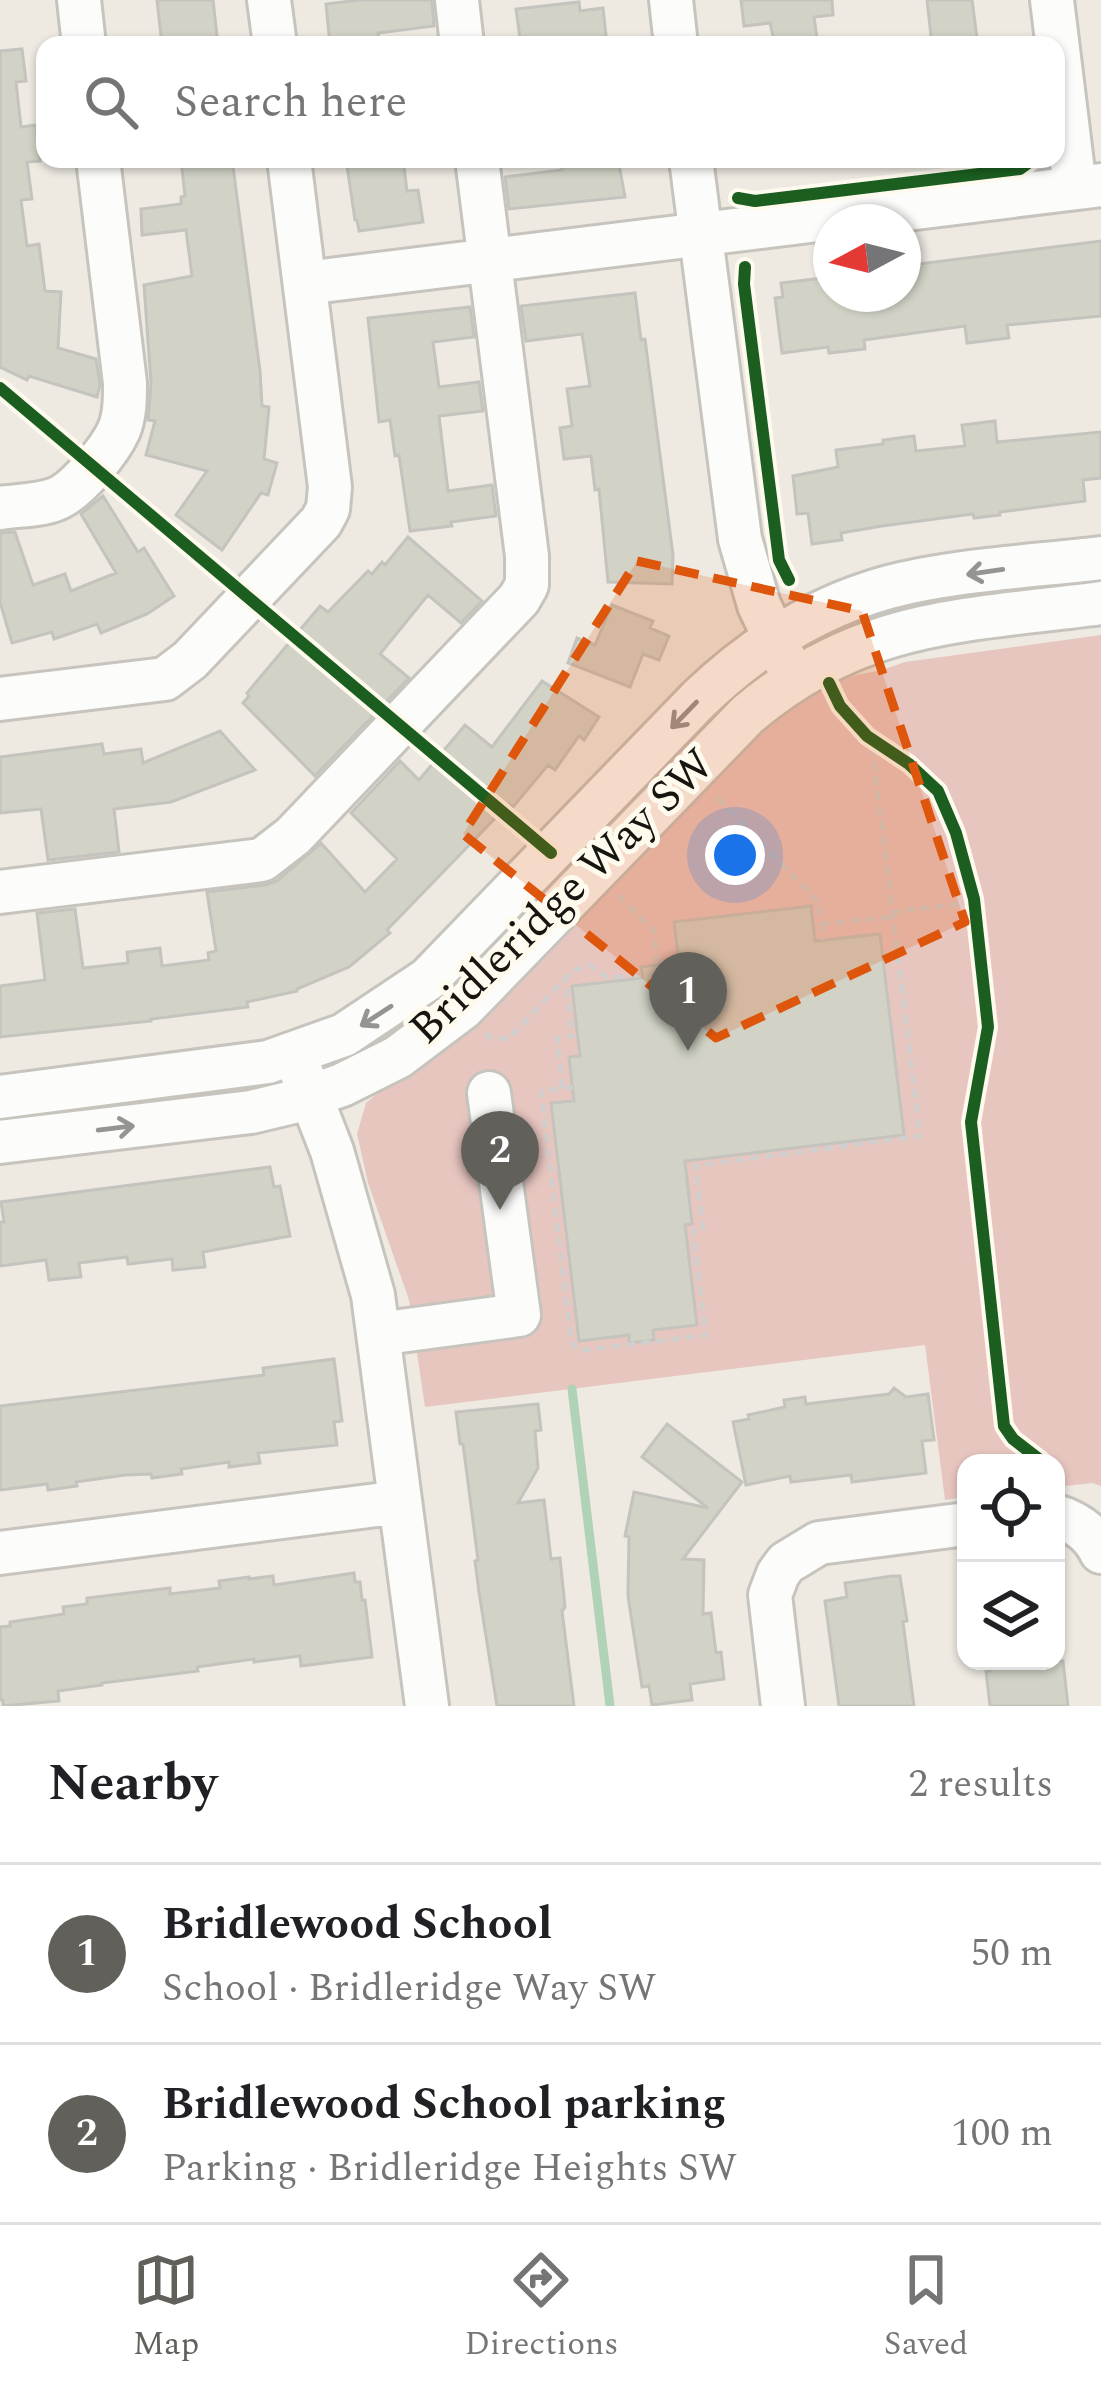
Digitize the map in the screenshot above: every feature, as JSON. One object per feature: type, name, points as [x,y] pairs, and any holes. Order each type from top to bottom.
[{"type":"street","points":[[79,0],[83,36]]},
{"type":"street","points":[[269,0],[274,36]]},
{"type":"street","points":[[457,0],[461,36]]},
{"type":"street","points":[[671,0],[675,36]]},
{"type":"street","points":[[1052,0],[1059,36]]},
{"type":"street","points":[[304,283],[1088,187],[1065,68]]},
{"type":"street","points":[[0,508],[44,502],[68,493],[117,435],[122,420],[125,383],[99,168]]},
{"type":"street","points":[[0,700],[165,679],[190,660],[321,522],[330,487],[290,168]]},
{"type":"street","points":[[0,892],[262,860],[292,836],[519,599],[528,573],[478,168]]},
{"type":"street","points":[[692,168],[740,539],[752,587],[795,678]]},
{"type":"street","name":"Bridleridge Way SW","points":[[0,1097],[229,1069],[296,1054],[344,1035],[428,979],[699,699],[773,639],[832,608],[890,587],[1101,558]]},
{"type":"street","name":"Bridleridge Way SW","points":[[0,1142],[251,1112],[363,1075],[398,1057],[463,1008],[747,715],[795,678],[844,650],[900,631],[1101,604]]},
{"type":"street","points":[[296,1054],[338,1172],[373,1295],[427,1706]]},
{"type":"street","points":[[378,1334],[519,1315],[489,1093]]},
{"type":"street","points":[[0,1553],[400,1502]]},
{"type":"street","points":[[1065,1520],[1094,1539],[1101,1552]]},
{"type":"street","points":[[783,1706],[770,1595],[786,1563],[819,1543],[957,1525]]},
{"type":"path","points":[[854,721],[890,751]]},
{"type":"path","points":[[572,1087],[541,1090],[571,1341],[578,1351],[706,1335],[693,1230],[703,1229],[695,1166],[920,1136],[871,738]]},
{"type":"path","points":[[706,785],[819,903],[823,940]]},
{"type":"path","points":[[968,877],[976,923]]},
{"type":"path","points":[[610,886],[654,931],[657,965]]},
{"type":"path","points":[[821,924],[974,902]]},
{"type":"path","points":[[475,1018],[490,1038],[509,1040],[571,972],[589,965],[608,978],[642,974]]},
{"type":"path","points":[[562,1088],[557,1037],[573,1036],[566,978]]},
{"type":"highlighted area","points":[[637,561],[862,611],[965,922],[716,1038],[463,834]]},
{"type":"shaded area","points":[[1101,635],[1101,1486],[1065,1486],[1065,1454],[957,1454],[957,1498],[945,1500],[925,1345],[425,1407],[409,1300],[368,1183],[357,1134],[366,1103],[407,1070],[725,765],[795,706],[846,677],[905,662]]},
{"type":"building","points":[[157,0],[213,0],[217,36],[161,36]]},
{"type":"building","points":[[432,0],[434,26],[378,36],[329,36],[326,4]]},
{"type":"building","points":[[741,0],[832,0],[833,15],[814,17],[817,36],[773,36],[770,23],[744,26]]},
{"type":"building","points":[[927,0],[972,0],[977,36],[931,36]]},
{"type":"building","points":[[579,2],[580,11],[603,8],[606,36],[520,36],[516,9]]},
{"type":"building","points":[[22,49],[26,81],[16,82],[21,127],[36,125],[36,161],[27,162],[32,199],[21,200],[27,246],[39,244],[45,291],[61,292],[58,348],[96,359],[97,397],[29,376],[27,380],[0,367],[0,51]]},
{"type":"building","points":[[182,168],[233,168],[262,406],[269,407],[264,459],[277,463],[268,495],[261,493],[222,550],[176,515],[207,471],[146,455],[155,421],[148,420],[151,383],[144,285],[192,276],[186,230],[142,235],[141,209],[181,204],[185,196]]},
{"type":"building","points":[[347,168],[404,168],[407,191],[418,190],[423,222],[359,231]]},
{"type":"building","points":[[620,168],[625,197],[509,209],[505,177]]},
{"type":"building","points":[[1101,241],[1101,316],[1007,325],[1009,338],[967,343],[965,326],[864,340],[865,349],[829,353],[828,347],[782,353],[775,298],[783,297],[781,283],[813,279],[813,312],[921,312],[921,264]]},
{"type":"building","points":[[635,293],[673,555],[672,584],[608,582],[591,456],[564,459],[560,428],[572,426],[567,389],[590,386],[582,334],[526,341],[521,306]]},
{"type":"building","points":[[470,307],[474,337],[433,342],[439,387],[479,382],[483,411],[439,416],[448,491],[492,485],[496,516],[410,531],[390,420],[379,422],[368,318]]},
{"type":"building","points":[[995,421],[997,442],[1101,432],[1101,478],[1083,480],[1085,501],[882,526],[812,544],[808,513],[797,514],[793,476],[838,467],[836,450],[883,444],[883,440],[914,436],[916,451],[965,446],[962,425]]},
{"type":"building","points":[[103,496],[138,552],[144,548],[174,596],[147,614],[101,633],[97,624],[54,639],[52,632],[12,643],[0,602],[0,533],[15,532],[33,585],[65,574],[71,591],[116,573],[81,514]]},
{"type":"building","points":[[408,537],[482,601],[461,623],[428,595],[380,654],[409,678],[315,776],[243,703],[320,606],[328,612],[368,571],[372,574],[382,562],[385,565]]},
{"type":"building","points":[[612,605],[653,621],[650,628],[669,636],[659,660],[643,654],[630,687],[568,663],[577,638],[595,645]]},
{"type":"building","points":[[542,681],[599,717],[584,740],[579,736],[555,770],[548,765],[513,807],[509,804],[387,930],[390,933],[349,967],[297,991],[247,1002],[248,1007],[0,1037],[0,986],[45,980],[37,913],[75,909],[83,968],[128,963],[127,952],[160,948],[162,966],[209,960],[208,953],[216,951],[207,892],[277,881],[321,843],[365,892],[397,859],[351,813],[400,761],[419,780],[465,725],[492,747]]},
{"type":"building","points":[[220,731],[255,770],[171,802],[114,809],[119,852],[48,860],[41,809],[0,813],[0,757],[102,744],[104,754],[141,749],[143,763]]},
{"type":"building","points":[[811,906],[815,941],[880,934],[904,1135],[685,1161],[692,1224],[685,1225],[697,1325],[653,1330],[654,1340],[629,1343],[629,1335],[579,1341],[551,1103],[574,1101],[569,1057],[580,1056],[572,986],[643,978],[641,967],[679,962],[674,922]]},
{"type":"building","points":[[270,1167],[274,1187],[280,1186],[290,1236],[203,1252],[205,1267],[173,1270],[172,1259],[128,1264],[127,1257],[79,1263],[81,1277],[49,1280],[46,1260],[0,1266],[1,1202]]},
{"type":"building","points":[[334,1359],[342,1421],[334,1422],[337,1445],[258,1453],[260,1463],[229,1467],[229,1462],[181,1469],[182,1474],[125,1475],[48,1490],[47,1484],[0,1490],[0,1406],[264,1375],[263,1368]]},
{"type":"building","points":[[894,1388],[906,1397],[928,1394],[934,1440],[922,1441],[926,1473],[852,1482],[851,1475],[791,1482],[790,1476],[746,1485],[733,1422],[785,1407],[784,1400],[805,1397],[806,1404],[889,1394]]},
{"type":"building","points":[[538,1404],[538,1468],[518,1503],[544,1500],[551,1559],[560,1558],[574,1706],[497,1706],[456,1412]]},
{"type":"building","points":[[667,1424],[742,1482],[683,1559],[704,1560],[703,1614],[711,1613],[724,1679],[690,1684],[692,1700],[652,1705],[649,1686],[642,1687],[628,1596],[629,1537],[625,1536],[634,1492],[708,1508],[642,1457]]},
{"type":"building","points":[[354,1573],[365,1600],[372,1657],[301,1666],[300,1656],[254,1659],[58,1691],[59,1701],[3,1706],[0,1700],[0,1627],[10,1622],[64,1614],[63,1607],[87,1604],[87,1598],[170,1588],[170,1594],[220,1588],[219,1581],[249,1577],[273,1576],[274,1585]]},
{"type":"building","points":[[900,1576],[914,1706],[839,1706],[825,1601],[847,1597],[845,1583]]},
{"type":"building","points":[[1064,1670],[1068,1706],[990,1706],[986,1671]]},
{"type":"waterway","points":[[572,1389],[610,1706]]},
{"type":"cycle path","points":[[738,198],[755,201],[1021,168]]},
{"type":"cycle path","points":[[745,267],[779,560],[789,580]]},
{"type":"cycle path","points":[[0,388],[551,853]]},
{"type":"cycle path","points":[[829,683],[840,706],[867,736],[938,791],[956,833],[974,899],[988,1027],[971,1122],[1004,1426],[1032,1454]]},
{"type":"place","name":"Bridlewood School","points":[[688,1051]]},
{"type":"place","name":"Bridlewood School parking","points":[[500,1210]]}]
